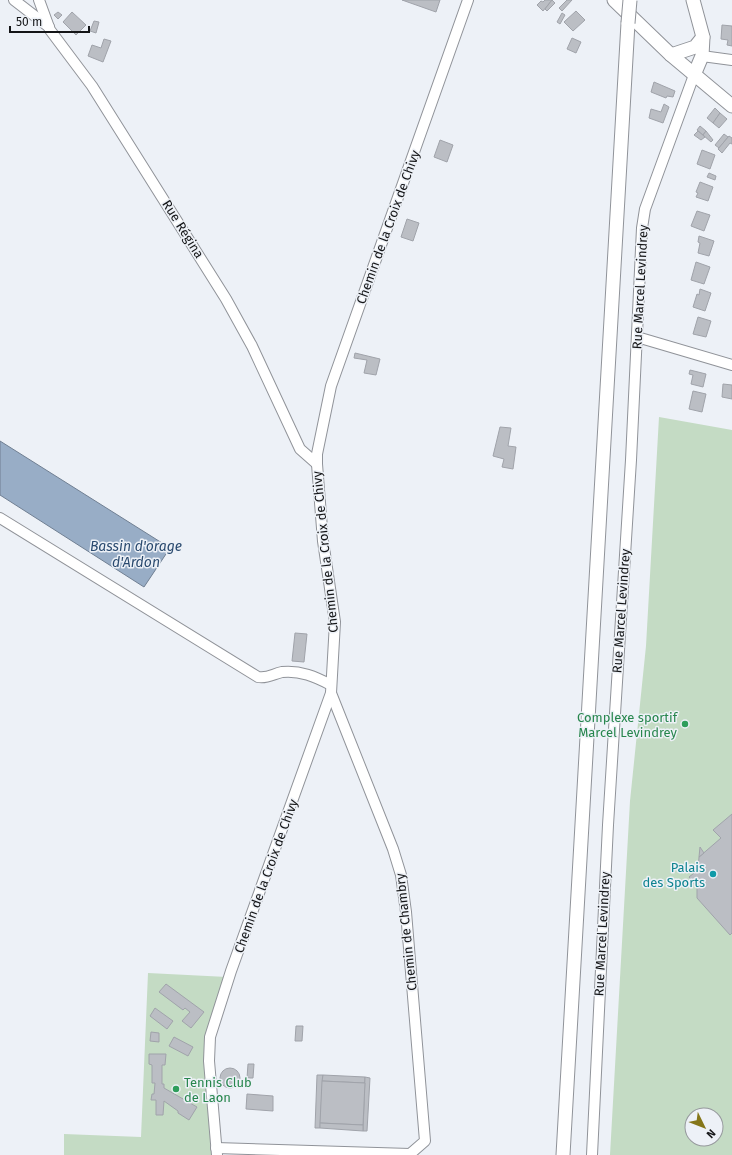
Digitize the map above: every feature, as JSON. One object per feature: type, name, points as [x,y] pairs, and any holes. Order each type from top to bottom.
[{"type":"main road","points":[[614,0],[671,55],[732,106]]},
{"type":"main road","points":[[563,1155],[630,0]]},
{"type":"main road","points":[[693,0],[703,38],[702,56],[694,75]]},
{"type":"main road","points":[[671,55],[695,47],[703,38]]},
{"type":"street","points":[[14,0],[50,28]]},
{"type":"street","name":"Rue Régina","points":[[39,0],[50,28],[92,86],[221,292],[252,346],[300,448],[317,464]]},
{"type":"street","name":"Chemin de la Croix de Chivy","points":[[216,1151],[209,1061],[210,1037],[231,971],[331,689],[335,622],[324,541],[317,454],[331,386],[468,0]]},
{"type":"street","points":[[702,56],[732,60]]},
{"type":"street","name":"Rue Marcel Levindrey","points":[[592,1155],[608,825],[637,337],[642,228],[646,209],[694,75]]},
{"type":"street","points":[[637,337],[732,365]]},
{"type":"street","points":[[0,518],[258,677],[263,678],[281,672],[294,672],[311,675],[331,689]]},
{"type":"street","name":"Chemin de Chambry","points":[[216,1151],[410,1154],[424,1141],[406,912],[401,876],[385,828],[331,689]]},
{"type":"green space","name":"Complexe sportif Marcel Levindrey","points":[[659,417],[732,430],[732,1155],[610,1155],[630,801],[646,646]]},
{"type":"green space","name":"Tennis Club de Laon","points":[[148,973],[227,977],[205,1045],[214,1155],[64,1155],[64,1134],[141,1137]]},
{"type":"water","name":"Bassin d'orage d'Ardon","points":[[0,441],[170,548],[144,587],[0,495]]},
{"type":"building","points":[[402,0],[440,0],[436,12]]},
{"type":"building","points":[[545,0],[552,0],[543,11],[537,5],[541,1],[543,2]]},
{"type":"building","points":[[552,0],[555,3],[547,11],[545,9]]},
{"type":"building","points":[[567,0],[572,0],[562,11],[559,8]]},
{"type":"building","points":[[576,11],[585,20],[573,31],[564,22]]},
{"type":"building","points":[[58,12],[62,15],[58,19],[54,15]]},
{"type":"building","points":[[72,12],[86,25],[76,35],[63,22]]},
{"type":"building","points":[[562,13],[565,15],[560,24],[557,22]]},
{"type":"building","points":[[94,21],[99,22],[96,33],[90,31]]},
{"type":"building","points":[[722,25],[732,26],[732,46],[727,45],[728,40],[721,39]]},
{"type":"building","points":[[572,38],[581,42],[576,53],[567,49]]},
{"type":"building","points":[[104,39],[111,41],[103,62],[88,56],[92,45],[101,48]]},
{"type":"building","points":[[654,82],[675,91],[673,97],[667,96],[666,98],[651,92]]},
{"type":"building","points":[[664,104],[669,107],[663,123],[649,118],[651,109],[661,112]]},
{"type":"building","points":[[715,108],[720,113],[713,123],[707,118]]},
{"type":"building","points":[[720,113],[727,119],[719,128],[713,123]]},
{"type":"building","points":[[700,126],[706,131],[703,135],[697,130]]},
{"type":"building","points":[[698,131],[705,137],[701,140],[694,135]]},
{"type":"building","points":[[706,131],[713,140],[711,142],[703,135]]},
{"type":"building","points":[[724,134],[728,137],[719,148],[715,145]]},
{"type":"building","points":[[729,136],[732,138],[732,144],[730,143],[722,153],[718,149]]},
{"type":"building","points":[[440,140],[453,145],[447,162],[434,157]]},
{"type":"building","points":[[702,150],[715,155],[710,169],[697,164]]},
{"type":"building","points":[[709,173],[716,176],[715,180],[707,177]]},
{"type":"building","points":[[700,182],[713,187],[708,201],[696,197],[698,193],[696,192]]},
{"type":"building","points":[[697,211],[710,215],[704,231],[691,226]]},
{"type":"building","points":[[407,219],[419,223],[413,241],[401,237]]},
{"type":"building","points":[[699,236],[714,241],[709,256],[698,253],[700,243],[698,242]]},
{"type":"building","points":[[696,262],[710,267],[704,284],[691,280]]},
{"type":"building","points":[[700,289],[711,293],[705,311],[693,307],[697,294],[699,295]]},
{"type":"building","points":[[698,317],[711,321],[706,337],[693,334]]},
{"type":"building","points":[[355,353],[380,359],[376,375],[364,373],[367,360],[354,358]]},
{"type":"building","points":[[690,370],[706,374],[703,387],[691,384],[693,375],[689,374]]},
{"type":"building","points":[[723,384],[732,385],[732,399],[722,397]]},
{"type":"building","points":[[693,391],[706,394],[702,412],[689,409]]},
{"type":"building","points":[[500,427],[511,428],[508,446],[516,447],[513,469],[502,467],[504,459],[493,456]]},
{"type":"building","points":[[295,633],[307,634],[304,662],[292,661]]},
{"type":"building","name":"Palais des Sports","points":[[732,814],[732,933],[730,935],[697,898],[697,887],[689,877],[698,870],[699,857],[721,838],[713,830]]},
{"type":"building","points":[[700,847],[704,853],[699,857]]},
{"type":"building","points":[[166,984],[204,1012],[191,1028],[182,1021],[190,1012],[185,1008],[183,1010],[159,992]]},
{"type":"building","points":[[155,1008],[173,1021],[167,1029],[150,1016]]},
{"type":"building","points":[[296,1026],[303,1026],[302,1041],[295,1041]]},
{"type":"building","points":[[151,1032],[159,1033],[159,1042],[150,1041]]},
{"type":"building","points":[[174,1037],[193,1047],[188,1056],[169,1046]]},
{"type":"building","points":[[149,1054],[166,1054],[165,1065],[162,1065],[162,1084],[164,1084],[164,1088],[197,1107],[189,1120],[164,1101],[163,1115],[156,1115],[156,1100],[151,1100],[152,1094],[154,1094],[155,1083],[152,1083],[152,1065],[149,1064]]},
{"type":"building","points":[[248,1064],[254,1064],[253,1078],[247,1078]]},
{"type":"building","points":[[230,1068],[237,1071],[240,1078],[237,1085],[230,1088],[223,1085],[220,1078],[223,1071]]},
{"type":"building","points":[[317,1075],[323,1075],[320,1128],[315,1128]]},
{"type":"building","points":[[323,1075],[365,1077],[365,1083],[322,1081]]},
{"type":"building","points":[[365,1077],[370,1078],[367,1131],[363,1131]]},
{"type":"building","points":[[322,1081],[365,1083],[363,1125],[320,1123]]},
{"type":"building","points":[[247,1094],[273,1096],[273,1111],[246,1109]]},
{"type":"building","points":[[320,1123],[363,1125],[363,1131],[320,1128]]},
{"type":"place","name":"Complexe sportif Marcel Levindrey","points":[[685,724]]},
{"type":"place","name":"Palais des Sports","points":[[713,874]]},
{"type":"place","name":"Tennis Club de Laon","points":[[176,1089]]}]
